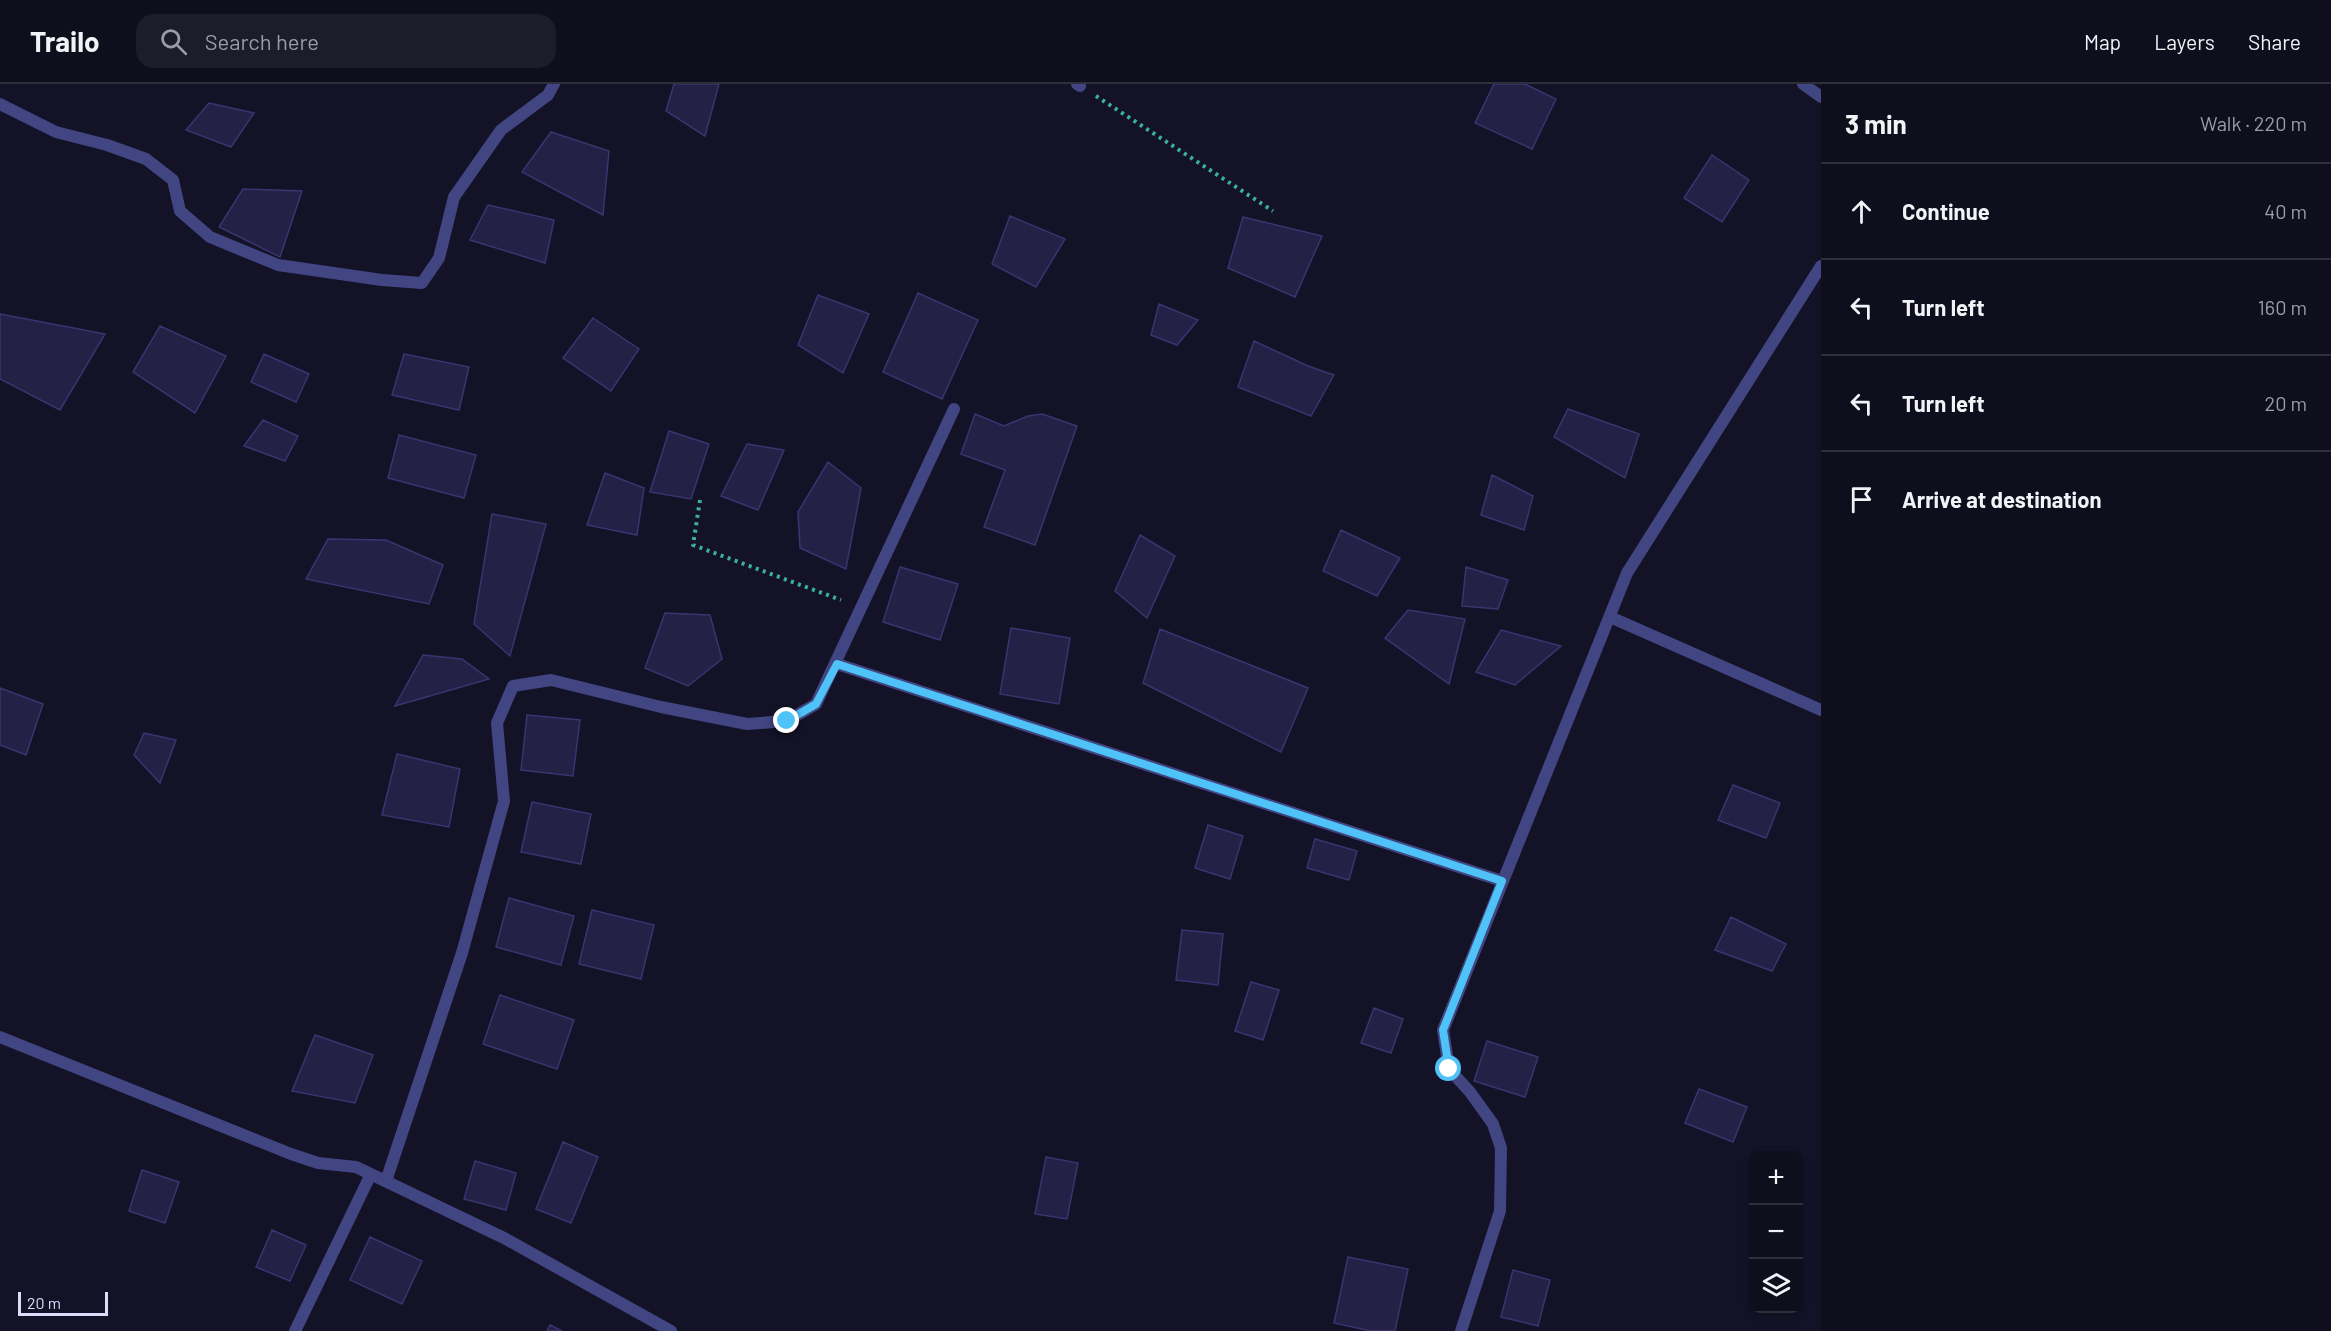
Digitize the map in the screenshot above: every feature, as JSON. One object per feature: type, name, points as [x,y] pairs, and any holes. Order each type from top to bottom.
[{"type":"street","points":[[0,104],[56,132],[107,144],[146,159],[172,180],[180,210],[210,237],[278,265],[382,280],[422,283],[438,258],[454,197],[501,130],[548,95],[554,84]]},
{"type":"street","points":[[1803,84],[1821,97]]},
{"type":"street","points":[[1461,1331],[1500,1211],[1501,1148],[1493,1124],[1470,1092],[1449,1069],[1443,1030],[1627,573],[1821,266]]},
{"type":"street","points":[[386,1182],[462,953],[504,801],[497,723],[513,686],[551,680],[661,707],[747,724],[787,721],[816,704],[837,664],[954,409]]},
{"type":"street","points":[[1610,617],[1821,710]]},
{"type":"street","points":[[837,664],[1502,881]]},
{"type":"street","points":[[0,1037],[291,1154],[318,1163],[356,1167],[504,1238],[671,1331]]},
{"type":"street","points":[[295,1331],[371,1174]]},
{"type":"path","points":[[1078,85],[1273,211]]},
{"type":"path","points":[[700,500],[693,544],[862,608]]},
{"type":"building","points":[[674,84],[719,84],[705,136],[666,111]]},
{"type":"building","points":[[1494,84],[1525,84],[1556,99],[1532,149],[1475,123]]},
{"type":"building","points":[[209,103],[254,113],[231,147],[186,130]]},
{"type":"building","points":[[551,132],[609,151],[603,215],[522,172]]},
{"type":"building","points":[[1712,155],[1749,180],[1722,222],[1684,198]]},
{"type":"building","points":[[243,189],[302,191],[280,257],[219,227]]},
{"type":"building","points":[[488,205],[554,220],[545,263],[470,240]]},
{"type":"building","points":[[1010,216],[1065,239],[1036,287],[992,264]]},
{"type":"building","points":[[1243,217],[1322,236],[1295,297],[1228,268]]},
{"type":"building","points":[[918,293],[978,320],[942,399],[883,372]]},
{"type":"building","points":[[818,295],[869,314],[843,373],[798,345]]},
{"type":"building","points":[[1159,304],[1198,320],[1177,345],[1151,335]]},
{"type":"building","points":[[0,314],[105,334],[60,410],[0,379]]},
{"type":"building","points":[[593,318],[639,349],[611,391],[563,358]]},
{"type":"building","points":[[160,326],[226,356],[195,413],[133,372]]},
{"type":"building","points":[[1254,341],[1308,366],[1334,375],[1311,416],[1238,387]]},
{"type":"building","points":[[264,354],[309,374],[296,402],[251,382]]},
{"type":"building","points":[[404,354],[469,367],[459,410],[392,395]]},
{"type":"building","points":[[1568,409],[1639,434],[1625,478],[1554,437]]},
{"type":"building","points":[[975,414],[1004,426],[1028,416],[1042,414],[1077,426],[1035,545],[984,527],[1005,470],[961,454]]},
{"type":"building","points":[[263,420],[298,436],[285,461],[244,446]]},
{"type":"building","points":[[669,431],[709,444],[691,499],[650,492]]},
{"type":"building","points":[[399,435],[476,455],[464,498],[388,478]]},
{"type":"building","points":[[747,444],[784,450],[758,510],[721,496]]},
{"type":"building","points":[[828,462],[861,488],[846,569],[800,548],[798,512]]},
{"type":"building","points":[[605,473],[644,488],[637,535],[587,525]]},
{"type":"building","points":[[1492,475],[1533,496],[1524,530],[1481,515]]},
{"type":"building","points":[[492,514],[546,524],[510,656],[474,624]]},
{"type":"building","points":[[1341,530],[1400,558],[1377,596],[1323,571]]},
{"type":"building","points":[[1140,535],[1175,556],[1147,618],[1115,591]]},
{"type":"building","points":[[328,539],[386,540],[443,565],[429,604],[306,579]]},
{"type":"building","points":[[900,567],[958,584],[940,640],[883,622]]},
{"type":"building","points":[[1466,567],[1508,580],[1498,609],[1462,606]]},
{"type":"building","points":[[1408,610],[1465,619],[1449,684],[1385,638]]},
{"type":"building","points":[[665,613],[710,615],[722,659],[688,686],[645,668]]},
{"type":"building","points":[[1011,628],[1070,638],[1059,704],[1000,694]]},
{"type":"building","points":[[1160,629],[1308,688],[1281,752],[1143,683]]},
{"type":"building","points":[[1501,630],[1561,646],[1515,685],[1476,672]]},
{"type":"building","points":[[423,655],[462,659],[489,679],[395,706]]},
{"type":"building","points":[[0,688],[43,704],[26,755],[0,745]]},
{"type":"building","points":[[527,715],[580,720],[573,776],[521,770]]},
{"type":"building","points":[[144,733],[176,740],[160,783],[134,755]]},
{"type":"building","points":[[397,754],[460,769],[449,827],[382,815]]},
{"type":"building","points":[[1733,785],[1780,803],[1766,838],[1718,820]]},
{"type":"building","points":[[532,802],[591,814],[581,864],[521,852]]},
{"type":"building","points":[[1208,825],[1243,836],[1230,879],[1195,868]]},
{"type":"building","points":[[1315,839],[1357,851],[1349,880],[1307,868]]},
{"type":"building","points":[[509,898],[574,916],[561,965],[496,947]]},
{"type":"building","points":[[592,910],[654,925],[641,979],[579,964]]},
{"type":"building","points":[[1731,917],[1786,944],[1772,971],[1715,950]]},
{"type":"building","points":[[1182,930],[1223,934],[1218,985],[1176,980]]},
{"type":"building","points":[[1251,982],[1279,990],[1263,1040],[1235,1031]]},
{"type":"building","points":[[500,995],[574,1020],[557,1069],[483,1044]]},
{"type":"building","points":[[1374,1008],[1403,1019],[1391,1053],[1361,1043]]},
{"type":"building","points":[[315,1035],[373,1055],[355,1103],[292,1091]]},
{"type":"building","points":[[1487,1041],[1538,1057],[1525,1097],[1474,1081]]},
{"type":"building","points":[[1699,1089],[1747,1107],[1733,1142],[1685,1123]]},
{"type":"building","points":[[563,1142],[598,1157],[571,1223],[536,1209]]},
{"type":"building","points":[[1046,1157],[1078,1163],[1067,1219],[1035,1214]]},
{"type":"building","points":[[475,1161],[516,1173],[506,1210],[464,1199]]},
{"type":"building","points":[[142,1170],[179,1182],[165,1223],[129,1211]]},
{"type":"building","points":[[272,1230],[306,1245],[290,1281],[256,1267]]},
{"type":"building","points":[[370,1237],[422,1261],[402,1304],[350,1280]]},
{"type":"building","points":[[1348,1257],[1408,1269],[1395,1331],[1371,1331],[1334,1323]]},
{"type":"building","points":[[1513,1270],[1550,1280],[1538,1326],[1501,1317]]},
{"type":"building","points":[[550,1325],[562,1331],[547,1331]]},
{"type":"route","points":[[787,721],[816,704],[837,664],[1502,881],[1443,1030],[1449,1069]]}]
